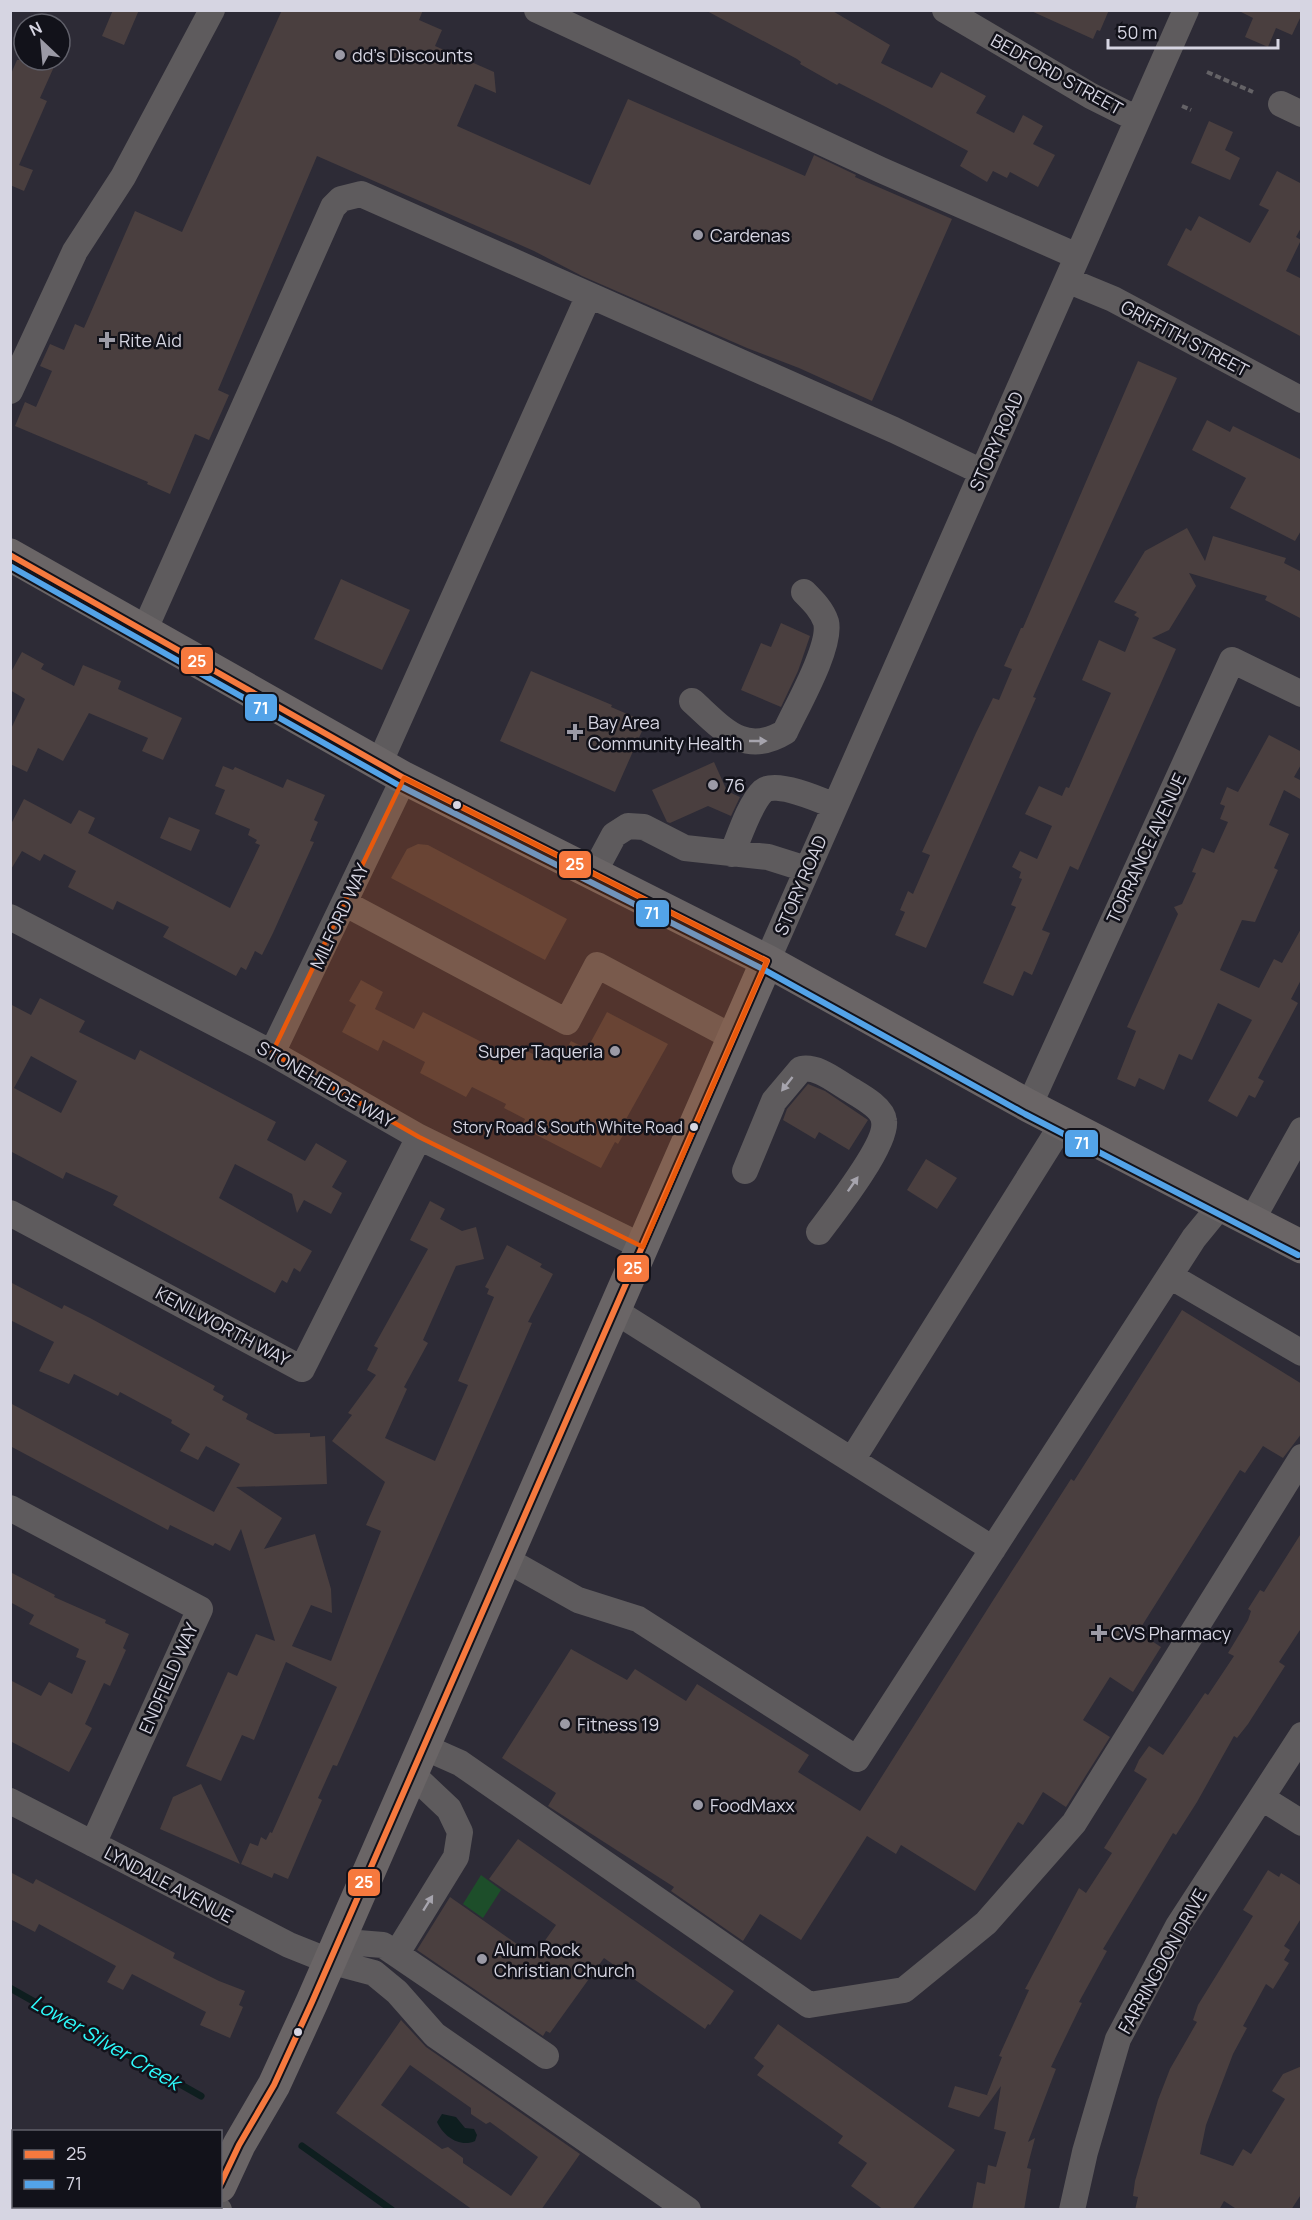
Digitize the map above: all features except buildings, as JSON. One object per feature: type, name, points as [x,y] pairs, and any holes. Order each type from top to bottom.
[{"type":"main road","points":[[10,555],[391,771],[768,962],[1029,1106],[1302,1247]]},
{"type":"main road","name":"STORY ROAD","points":[[222,2182],[239,2145],[276,2079],[330,1961],[768,962]]},
{"type":"street","points":[[10,392],[75,251],[123,177],[212,10]]},
{"type":"street","name":"GRIFFITH STREET","points":[[537,10],[892,175],[1072,268],[1113,299],[1302,400]]},
{"type":"street","name":"BEDFORD STREET","points":[[945,10],[1091,96],[1137,119]]},
{"type":"street","name":"STORY ROAD","points":[[768,962],[806,869],[1186,10]]},
{"type":"street","points":[[144,631],[333,207],[341,199],[361,194],[982,472]]},
{"type":"street","name":"MILFORD WAY","points":[[272,1053],[346,904],[391,771],[589,295]]},
{"type":"street","points":[[692,701],[736,738],[755,743],[771,741],[785,732],[826,642],[826,623],[818,606],[804,592]]},
{"type":"street","name":"TORRANCE AVENUE","points":[[1029,1106],[1232,660],[1302,694]]},
{"type":"street","points":[[732,854],[754,803],[764,790],[770,788],[797,791],[834,806]]},
{"type":"street","points":[[593,874],[614,835],[628,826],[644,826],[685,848],[768,857],[806,869]]},
{"type":"street","points":[[346,904],[567,1022],[597,966],[734,1038]]},
{"type":"street","name":"STONEHEDGE WAY","points":[[10,917],[272,1053],[419,1137],[643,1247]]},
{"type":"street","points":[[745,1171],[774,1101],[801,1069],[810,1067],[822,1072],[861,1096],[882,1114],[885,1122],[877,1149],[819,1232]]},
{"type":"street","points":[[852,1460],[1063,1123]]},
{"type":"street","points":[[1252,1220],[1302,1130]]},
{"type":"street","name":"KENILWORTH WAY","points":[[10,1214],[302,1369],[419,1137]]},
{"type":"street","points":[[507,1560],[578,1600],[638,1619],[858,1759],[1194,1238],[1221,1205]]},
{"type":"street","points":[[1170,1276],[1302,1353]]},
{"type":"street","points":[[615,1311],[993,1549]]},
{"type":"street","points":[[417,1760],[460,1763],[809,2005],[904,1990],[986,1923],[1074,1823],[1302,1457]]},
{"type":"street","name":"ENDFIELD WAY","points":[[10,1508],[200,1609],[93,1844]]},
{"type":"street","name":"FARRINGDON DRIVE","points":[[1072,2210],[1085,2152],[1118,2039],[1178,1926],[1302,1735]]},
{"type":"street","points":[[397,1953],[456,1857],[460,1832],[449,1809],[417,1760]]},
{"type":"street","points":[[1262,1798],[1302,1823]]},
{"type":"street","name":"LYNDALE AVENUE","points":[[10,1801],[244,1923],[330,1961],[374,1973],[397,1992],[435,2035],[688,2210]]},
{"type":"street","points":[[330,1961],[358,1943],[383,1945],[546,2056]]},
{"type":"street","points":[[212,2208],[219,2210]]},
{"type":"path","points":[[1207,72],[1252,92]]},
{"type":"path","points":[[1182,106],[1191,110]]},
{"type":"highlighted area","points":[[404,778],[767,961],[643,1247],[419,1137],[272,1053]]},
{"type":"green space","points":[[481,1875],[501,1890],[483,1918],[463,1904]]},
{"type":"shaded area","points":[[442,2114],[456,2117],[465,2128],[474,2129],[477,2135],[475,2141],[458,2142],[443,2132],[437,2122]]},
{"type":"waterway","name":"Lower Silver Creek","points":[[10,1988],[201,2096]]},
{"type":"waterway","name":"Lower Silver Creek","points":[[302,2146],[392,2210]]},
{"type":"transit line","name":"25","points":[[10,555],[404,778],[767,961]]},
{"type":"transit line","name":"71","points":[[10,566],[400,786],[763,969],[1025,1114],[1298,1255]]},
{"type":"transit line","name":"25","points":[[222,2181],[239,2145],[274,2085],[312,2002],[767,961]]},
{"type":"place","name":"dd’s Discounts","points":[[340,55]]},
{"type":"place","name":"Cardenas","points":[[698,235]]},
{"type":"place","name":"Rite Aid","points":[[107,340]]},
{"type":"place","name":"Bay Area Community Health","points":[[575,732]]},
{"type":"place","name":"76","points":[[713,785]]},
{"type":"place","name":"Super Taqueria","points":[[615,1051]]},
{"type":"place","name":"Story Road & South White Road","points":[[694,1127]]},
{"type":"place","name":"CVS Pharmacy","points":[[1099,1633]]},
{"type":"place","name":"Fitness 19","points":[[565,1724]]},
{"type":"place","name":"FoodMaxx","points":[[698,1805]]},
{"type":"place","name":"Alum Rock Christian Church","points":[[482,1959]]}]
